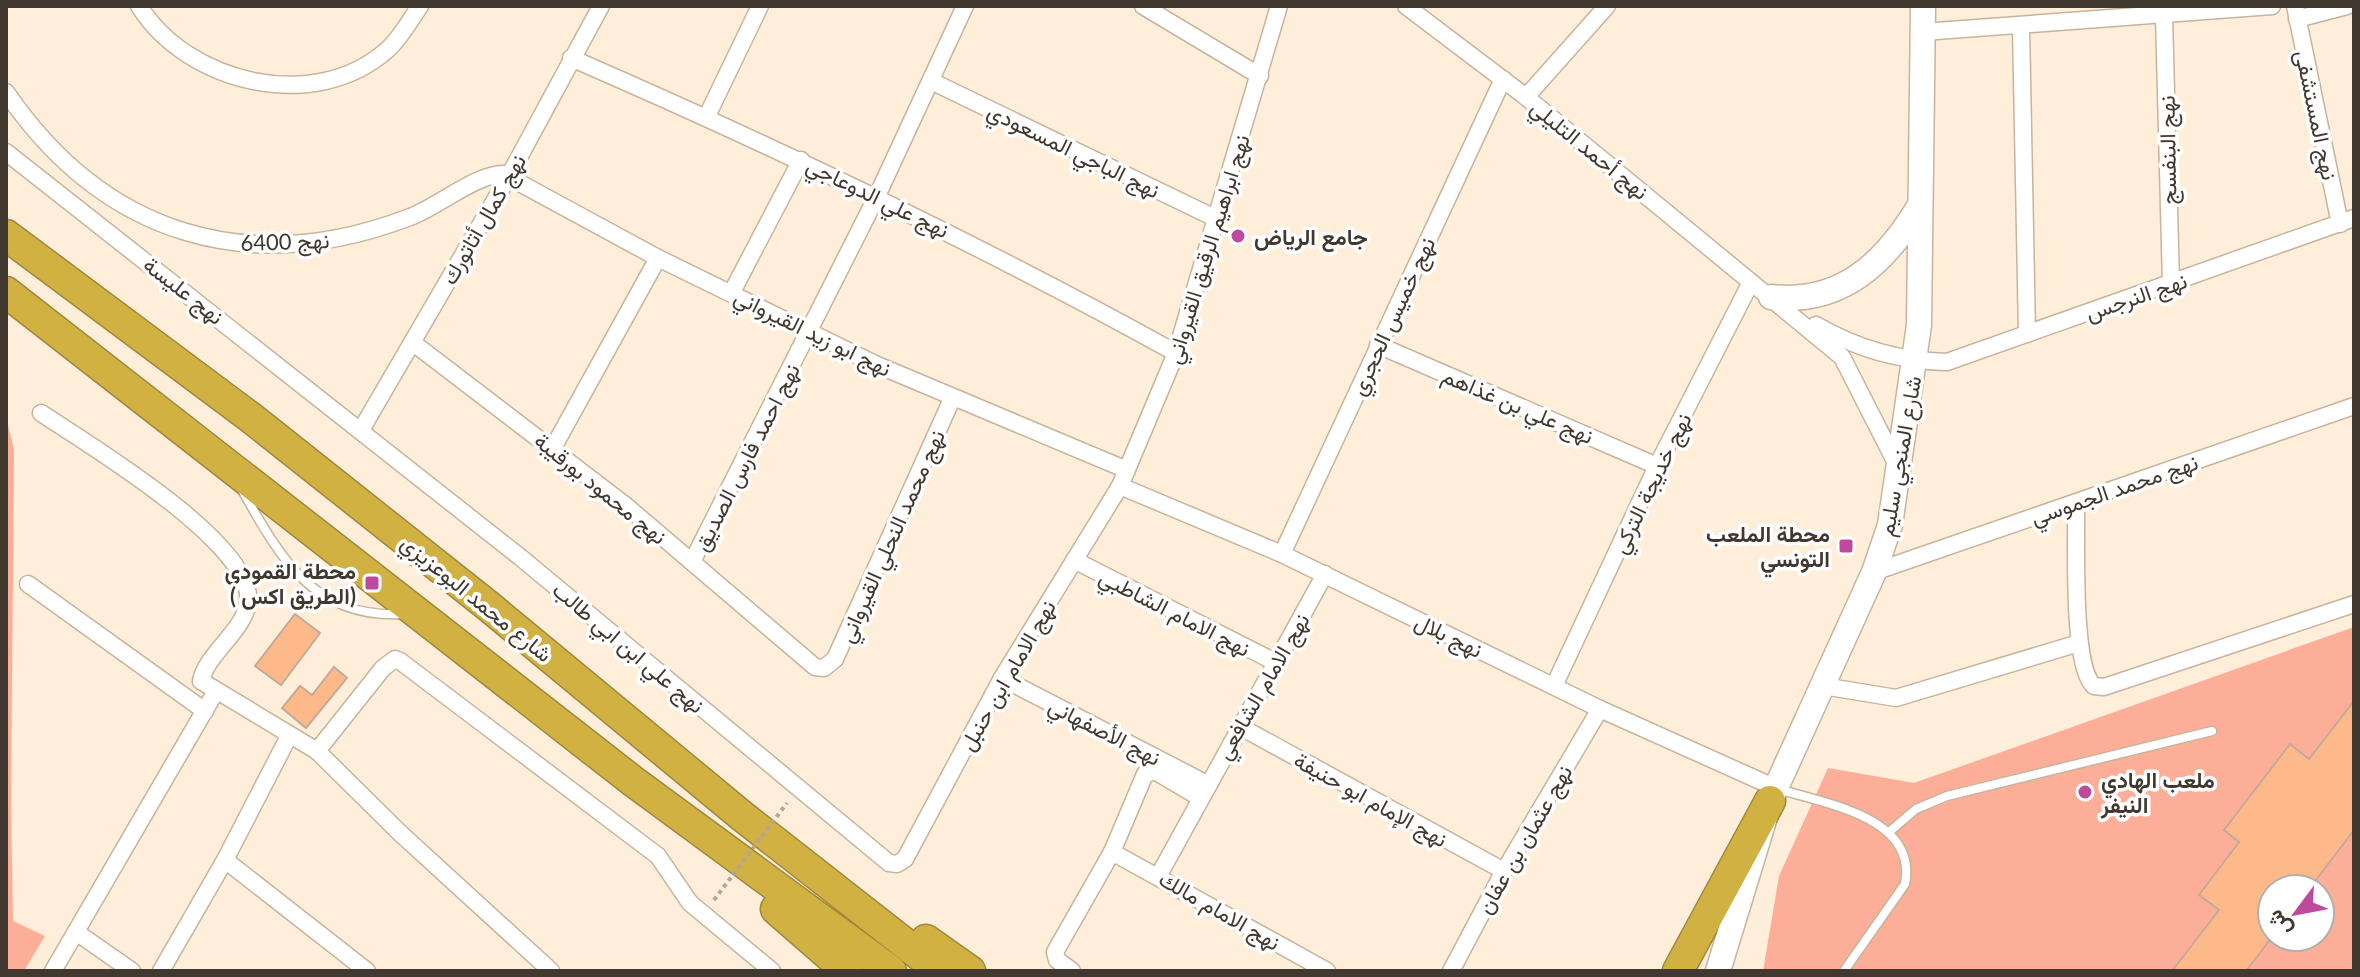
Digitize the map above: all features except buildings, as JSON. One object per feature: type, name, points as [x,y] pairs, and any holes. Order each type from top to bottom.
[{"type":"highway","name":"شارع محمد البوعزيزي","points":[[6,235],[250,417],[450,575],[742,816],[940,971]]},
{"type":"highway","points":[[6,292],[634,782],[891,971]]},
{"type":"highway","points":[[634,782],[847,971]]},
{"type":"highway","points":[[1678,971],[1773,794]]},
{"type":"highway","points":[[742,816],[846,882],[970,971]]},
{"type":"main road","name":"شارع المنجي سليم","points":[[1718,971],[1773,794],[1874,572],[1890,525],[1916,361],[1923,6]]},
{"type":"main road","points":[[1761,289],[1798,300],[1839,288],[1895,245],[1921,203]]},
{"type":"street","points":[[139,6],[181,49],[225,75],[282,87],[331,79],[361,67],[388,50],[420,6]]},
{"type":"street","name":"نهج كمال أتاتورك","points":[[361,430],[509,176],[601,6]]},
{"type":"street","points":[[707,116],[760,6]]},
{"type":"street","name":"نهج احمد فارس الصديق","points":[[692,562],[877,196],[965,6]]},
{"type":"street","points":[[1143,6],[1260,76]]},
{"type":"street","name":"نهج ابراهيم الرقيق القيرواني","points":[[1123,478],[1176,353],[1279,6]]},
{"type":"street","name":"نهج أحمد التليلي","points":[[1406,6],[1526,97],[1842,357],[1900,470]]},
{"type":"street","points":[[1526,97],[1607,6]]},
{"type":"street","points":[[1923,32],[2164,17],[2272,6]]},
{"type":"street","points":[[2296,12],[2347,6]]},
{"type":"street","name":"نهج المستشفى","points":[[2296,12],[2347,221]]},
{"type":"street","name":"نهج البنفسج","points":[[2164,17],[2171,284]]},
{"type":"street","points":[[2021,27],[2027,334]]},
{"type":"street","name":"نهج علي الدوعاجي","points":[[571,58],[707,116],[877,196],[1019,266],[1176,353]]},
{"type":"street","name":"نهج خميس الحجري","points":[[1282,554],[1503,79]]},
{"type":"street","name":"نهج الباجي المسعودي","points":[[931,81],[1217,219]]},
{"type":"street","name":"نهج 6400","points":[[6,92],[48,144],[86,178],[167,228],[244,246],[327,243],[411,217],[498,173],[509,176]]},
{"type":"street","name":"نهج عليسة","points":[[6,152],[361,430]]},
{"type":"street","points":[[732,292],[801,160]]},
{"type":"street","name":"نهج ابو زيد القيرواني","points":[[509,176],[658,258],[1123,478]]},
{"type":"street","points":[[70,202],[86,178]]},
{"type":"street","name":"نهج النرجس","points":[[1916,361],[1947,362],[2347,221]]},
{"type":"street","points":[[553,448],[658,258]]},
{"type":"street","name":"نهج أحمد التليلي","points":[[1761,289],[1859,347],[1916,361]]},
{"type":"street","name":"نهج خديجة التركي","points":[[1554,686],[1657,466],[1761,289]]},
{"type":"street","name":"نهج محمود بورقيبة","points":[[412,342],[553,448],[815,667],[824,668]]},
{"type":"street","name":"نهج علي بن غذاهم","points":[[1378,345],[1657,466]]},
{"type":"street","name":"نهج محمد النحلي القيرواني","points":[[824,668],[835,659],[952,399]]},
{"type":"street","name":"نهج محمد الجموسي","points":[[1874,572],[2354,406]]},
{"type":"street","points":[[41,413],[171,503],[227,550],[238,566],[245,579],[248,604],[201,679],[317,751],[400,833],[551,971]]},
{"type":"street","name":"نهج علي ابن ابي طالب","points":[[361,430],[520,557],[889,863],[897,864]]},
{"type":"street","name":"نهج بلال","points":[[1123,478],[1773,794]]},
{"type":"street","name":"نهج الامام ابن حنبل","points":[[897,864],[905,859],[1002,678],[1123,478]]},
{"type":"street","points":[[2076,503],[2079,643],[2084,675],[2094,686],[2104,687],[2354,604]]},
{"type":"street","name":"نهج الامام الشاطبي","points":[[1074,560],[1277,663]]},
{"type":"street","name":"نهج الامام الشافعي","points":[[1159,875],[1325,574]]},
{"type":"street","points":[[28,584],[205,711]]},
{"type":"street","points":[[1823,686],[1896,698],[2079,643]]},
{"type":"street","points":[[317,751],[389,661],[400,661],[658,856],[690,903],[761,968]]},
{"type":"street","name":"نهج الأصفهاني","points":[[1002,678],[1203,791]]},
{"type":"street","points":[[53,971],[216,691]]},
{"type":"street","name":"نهج عثمان بن عفان","points":[[1451,971],[1504,871],[1600,709]]},
{"type":"street","name":"نهج الإمام ابو حنيفة","points":[[1239,726],[1504,871]]},
{"type":"street","points":[[161,971],[225,860],[289,736]]},
{"type":"street","points":[[1072,971],[1054,954],[1112,852],[1145,774],[1150,771],[1203,791]]},
{"type":"street","name":"نهج الامام مالك","points":[[1112,852],[1159,875],[1327,971]]},
{"type":"street","points":[[225,860],[367,971]]},
{"type":"street","points":[[76,932],[132,971]]},
{"type":"lane","points":[[226,462],[279,555],[290,568],[350,611],[417,613]]},
{"type":"lane","points":[[1889,832],[1916,809],[1947,796],[2212,731]]},
{"type":"lane","points":[[1773,794],[1872,820],[1900,845],[1906,860],[1905,884],[1844,971]]},
{"type":"path","points":[[714,900],[787,803]]},
{"type":"shaded area","points":[[6,418],[14,449],[13,921],[45,936],[24,971],[6,971]]},
{"type":"shaded area","name":"ملعب الهادي النيفر","points":[[2354,627],[2354,971],[1763,971],[1779,876],[1828,768],[1914,783]]},
{"type":"place","name":"جامع الرياض","points":[[1238,236]]},
{"type":"place","name":"محطة الملعب التونسي","points":[[1846,546]]},
{"type":"place","name":"محطة القمودي ( الطريق اكس)","points":[[372,583]]},
{"type":"place","name":"ملعب الهادي النيفر","points":[[2085,792]]}]
